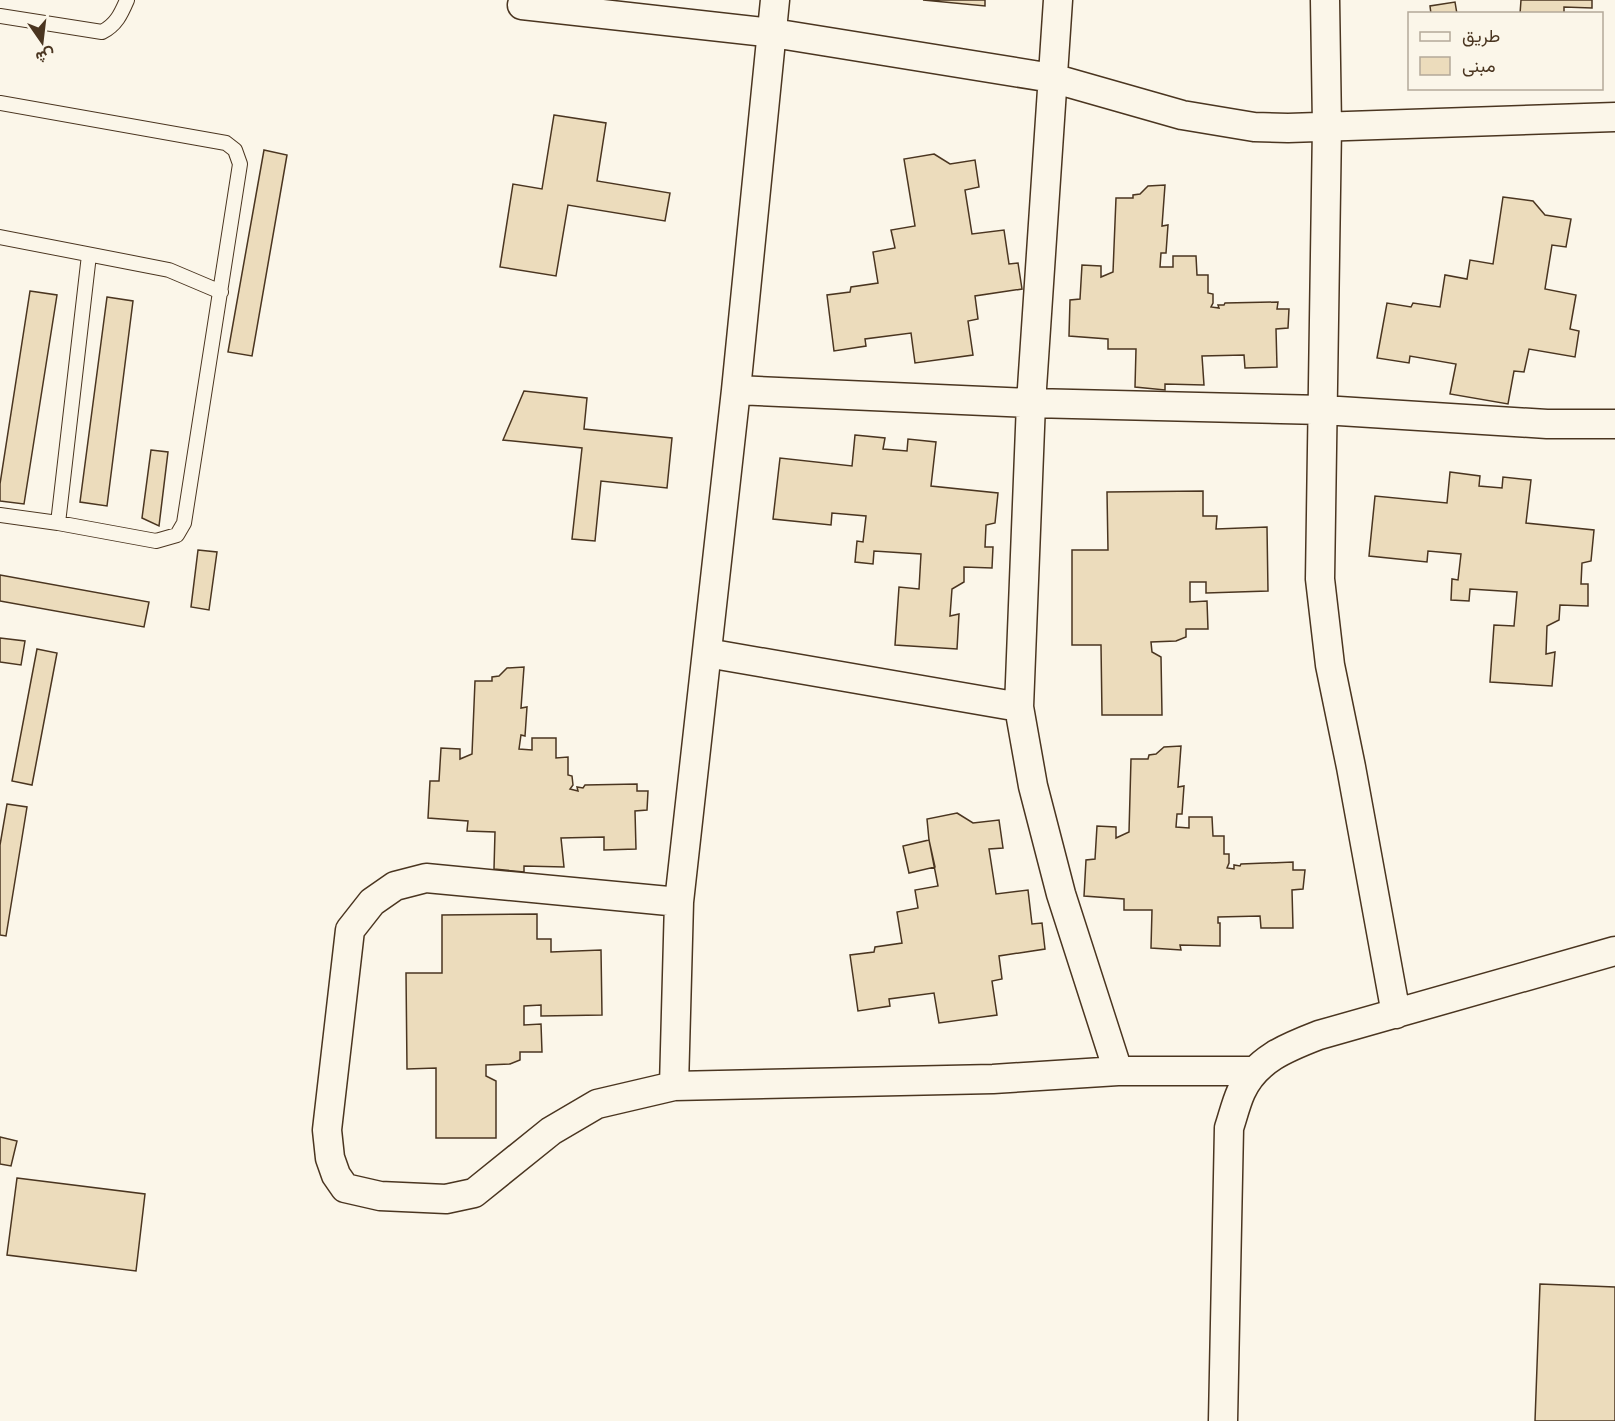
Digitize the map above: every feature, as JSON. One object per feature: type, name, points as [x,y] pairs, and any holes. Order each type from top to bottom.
[{"type":"street","points":[[674,1086],[679,902],[736,390],[775,0]]},
{"type":"street","points":[[1058,0],[1031,403],[1019,707],[1033,786],[1061,894],[1118,1071]]},
{"type":"street","points":[[1325,0],[1327,126],[1320,579],[1330,665],[1396,1014]]},
{"type":"street","points":[[522,4],[773,33],[1052,78],[1182,116],[1254,127],[1615,117]]},
{"type":"street","points":[[736,390],[1031,403],[1323,410],[1547,424],[1615,424]]},
{"type":"street","points":[[707,653],[1019,707]]},
{"type":"street","points":[[679,902],[426,878],[395,886],[372,902],[351,930],[327,1130],[330,1158],[336,1175],[345,1188],[380,1196],[446,1199],[474,1193],[551,1131],[597,1104],[674,1086],[993,1079],[1118,1071],[1255,1071]]},
{"type":"street","points":[[1222,1421],[1229,1128],[1241,1091],[1255,1071],[1268,1059],[1288,1047],[1319,1035],[1615,951]]},
{"type":"lane","points":[[0,16],[102,32],[119,18],[127,0]]},
{"type":"lane","points":[[0,103],[226,143],[235,150],[240,164],[184,523],[177,535],[156,541],[0,515]]},
{"type":"lane","points":[[0,237],[169,270],[221,292]]},
{"type":"lane","points":[[58,523],[89,255]]},
{"type":"building","points":[[923,0],[985,0],[985,6]]},
{"type":"building","points":[[1521,0],[1592,0],[1592,8],[1564,7],[1564,12],[1520,12]]},
{"type":"building","points":[[1455,2],[1457,12],[1431,12],[1430,6]]},
{"type":"building","points":[[554,115],[606,123],[597,181],[670,193],[665,221],[568,205],[556,276],[500,267],[513,184],[542,189]]},
{"type":"building","points":[[264,150],[287,155],[252,356],[228,352]]},
{"type":"building","points":[[934,154],[950,164],[975,160],[979,187],[965,190],[972,234],[1004,230],[1009,264],[1018,263],[1022,289],[975,296],[978,319],[968,321],[973,355],[915,363],[911,333],[865,339],[866,346],[834,351],[827,295],[850,292],[851,287],[878,283],[873,252],[895,248],[891,230],[915,226],[904,159]]},
{"type":"building","points":[[1165,185],[1162,226],[1168,225],[1166,253],[1161,253],[1160,267],[1173,267],[1173,256],[1196,256],[1197,275],[1208,275],[1208,293],[1213,294],[1211,307],[1219,308],[1218,305],[1225,303],[1278,302],[1277,309],[1289,309],[1288,328],[1276,329],[1277,367],[1245,368],[1244,355],[1202,356],[1204,385],[1165,384],[1165,390],[1135,387],[1136,349],[1108,349],[1108,339],[1069,336],[1070,300],[1080,299],[1082,265],[1101,266],[1101,277],[1113,272],[1116,198],[1133,198],[1133,195],[1140,194],[1148,186]]},
{"type":"building","points":[[1503,197],[1533,201],[1545,215],[1571,219],[1566,247],[1552,245],[1545,289],[1576,295],[1570,329],[1579,331],[1575,357],[1529,349],[1524,372],[1514,371],[1508,404],[1450,394],[1456,364],[1410,356],[1409,363],[1377,358],[1387,303],[1411,307],[1413,303],[1440,307],[1445,275],[1467,279],[1470,260],[1493,264]]},
{"type":"building","points":[[30,291],[57,295],[24,504],[0,501],[0,484]]},
{"type":"building","points":[[107,297],[133,301],[107,506],[80,502]]},
{"type":"building","points":[[524,391],[587,398],[584,429],[672,438],[667,488],[601,481],[595,541],[572,539],[582,448],[503,440]]},
{"type":"building","points":[[855,435],[885,438],[883,449],[907,451],[908,439],[936,442],[931,486],[998,493],[995,523],[986,525],[985,547],[993,547],[992,568],[964,567],[964,582],[952,589],[950,616],[959,614],[957,649],[895,645],[899,587],[919,589],[921,554],[874,551],[873,564],[855,562],[857,541],[863,542],[866,516],[832,513],[831,525],[773,519],[780,458],[852,466]]},
{"type":"building","points":[[151,450],[168,452],[159,526],[142,518]]},
{"type":"building","points":[[1450,472],[1480,476],[1479,486],[1502,488],[1503,477],[1531,480],[1526,523],[1594,530],[1591,561],[1582,563],[1581,584],[1588,584],[1588,606],[1560,605],[1559,620],[1547,626],[1546,654],[1555,652],[1552,686],[1490,682],[1494,625],[1514,626],[1517,592],[1470,589],[1469,601],[1451,600],[1452,579],[1458,580],[1461,554],[1428,551],[1427,562],[1369,556],[1375,496],[1447,503]]},
{"type":"building","points":[[1203,491],[1203,516],[1217,516],[1216,529],[1267,527],[1268,591],[1206,593],[1206,582],[1190,582],[1190,602],[1207,601],[1208,629],[1186,629],[1186,637],[1176,641],[1151,642],[1152,652],[1161,657],[1162,715],[1102,715],[1101,645],[1072,645],[1072,550],[1108,550],[1107,492]]},
{"type":"building","points":[[198,550],[217,552],[209,610],[191,607]]},
{"type":"building","points":[[0,575],[149,602],[144,627],[0,601]]},
{"type":"building","points":[[0,638],[25,641],[21,665],[0,662]]},
{"type":"building","points":[[37,649],[57,653],[32,785],[12,781]]},
{"type":"building","points":[[524,667],[521,708],[527,707],[525,736],[521,735],[519,749],[532,750],[532,738],[556,738],[556,758],[568,757],[568,775],[572,776],[573,785],[570,789],[578,791],[577,787],[583,788],[585,785],[637,784],[637,791],[648,791],[647,810],[635,811],[636,849],[604,850],[604,837],[561,838],[564,867],[524,866],[524,872],[494,869],[495,832],[467,831],[468,821],[428,818],[430,781],[439,781],[441,748],[460,749],[460,759],[472,754],[475,681],[492,681],[492,677],[499,676],[507,668]]},
{"type":"building","points":[[1181,746],[1178,787],[1184,786],[1182,814],[1177,814],[1176,827],[1189,828],[1189,817],[1212,817],[1213,836],[1224,836],[1224,854],[1229,854],[1227,868],[1234,869],[1234,865],[1240,866],[1241,864],[1293,862],[1293,870],[1305,870],[1303,889],[1292,890],[1293,928],[1261,928],[1260,916],[1218,917],[1220,946],[1180,945],[1181,950],[1151,948],[1152,910],[1124,910],[1124,899],[1084,896],[1086,860],[1095,859],[1097,826],[1116,827],[1116,838],[1129,832],[1131,759],[1148,759],[1149,755],[1156,754],[1164,747]]},
{"type":"building","points":[[7,804],[27,807],[6,936],[0,935],[0,845]]},
{"type":"building","points":[[957,813],[973,823],[999,820],[1003,848],[989,849],[996,894],[1028,890],[1032,924],[1042,923],[1045,949],[999,956],[1002,979],[992,981],[997,1015],[939,1023],[934,993],[889,999],[890,1006],[858,1011],[850,955],[874,952],[875,947],[902,943],[897,912],[918,908],[915,890],[938,886],[927,819]]},
{"type":"building","points":[[929,840],[935,867],[909,873],[903,846]]},
{"type":"building","points":[[537,914],[537,939],[551,939],[551,952],[601,950],[602,1015],[541,1016],[541,1005],[524,1006],[524,1025],[541,1024],[542,1052],[520,1052],[520,1060],[510,1064],[486,1065],[486,1076],[496,1081],[496,1138],[436,1138],[436,1068],[407,1069],[406,973],[442,973],[442,915]]},
{"type":"building","points":[[0,1137],[17,1141],[11,1166],[0,1164]]},
{"type":"building","points":[[17,1178],[145,1194],[136,1271],[7,1255]]},
{"type":"building","points":[[1540,1284],[1615,1287],[1615,1421],[1535,1421]]}]
